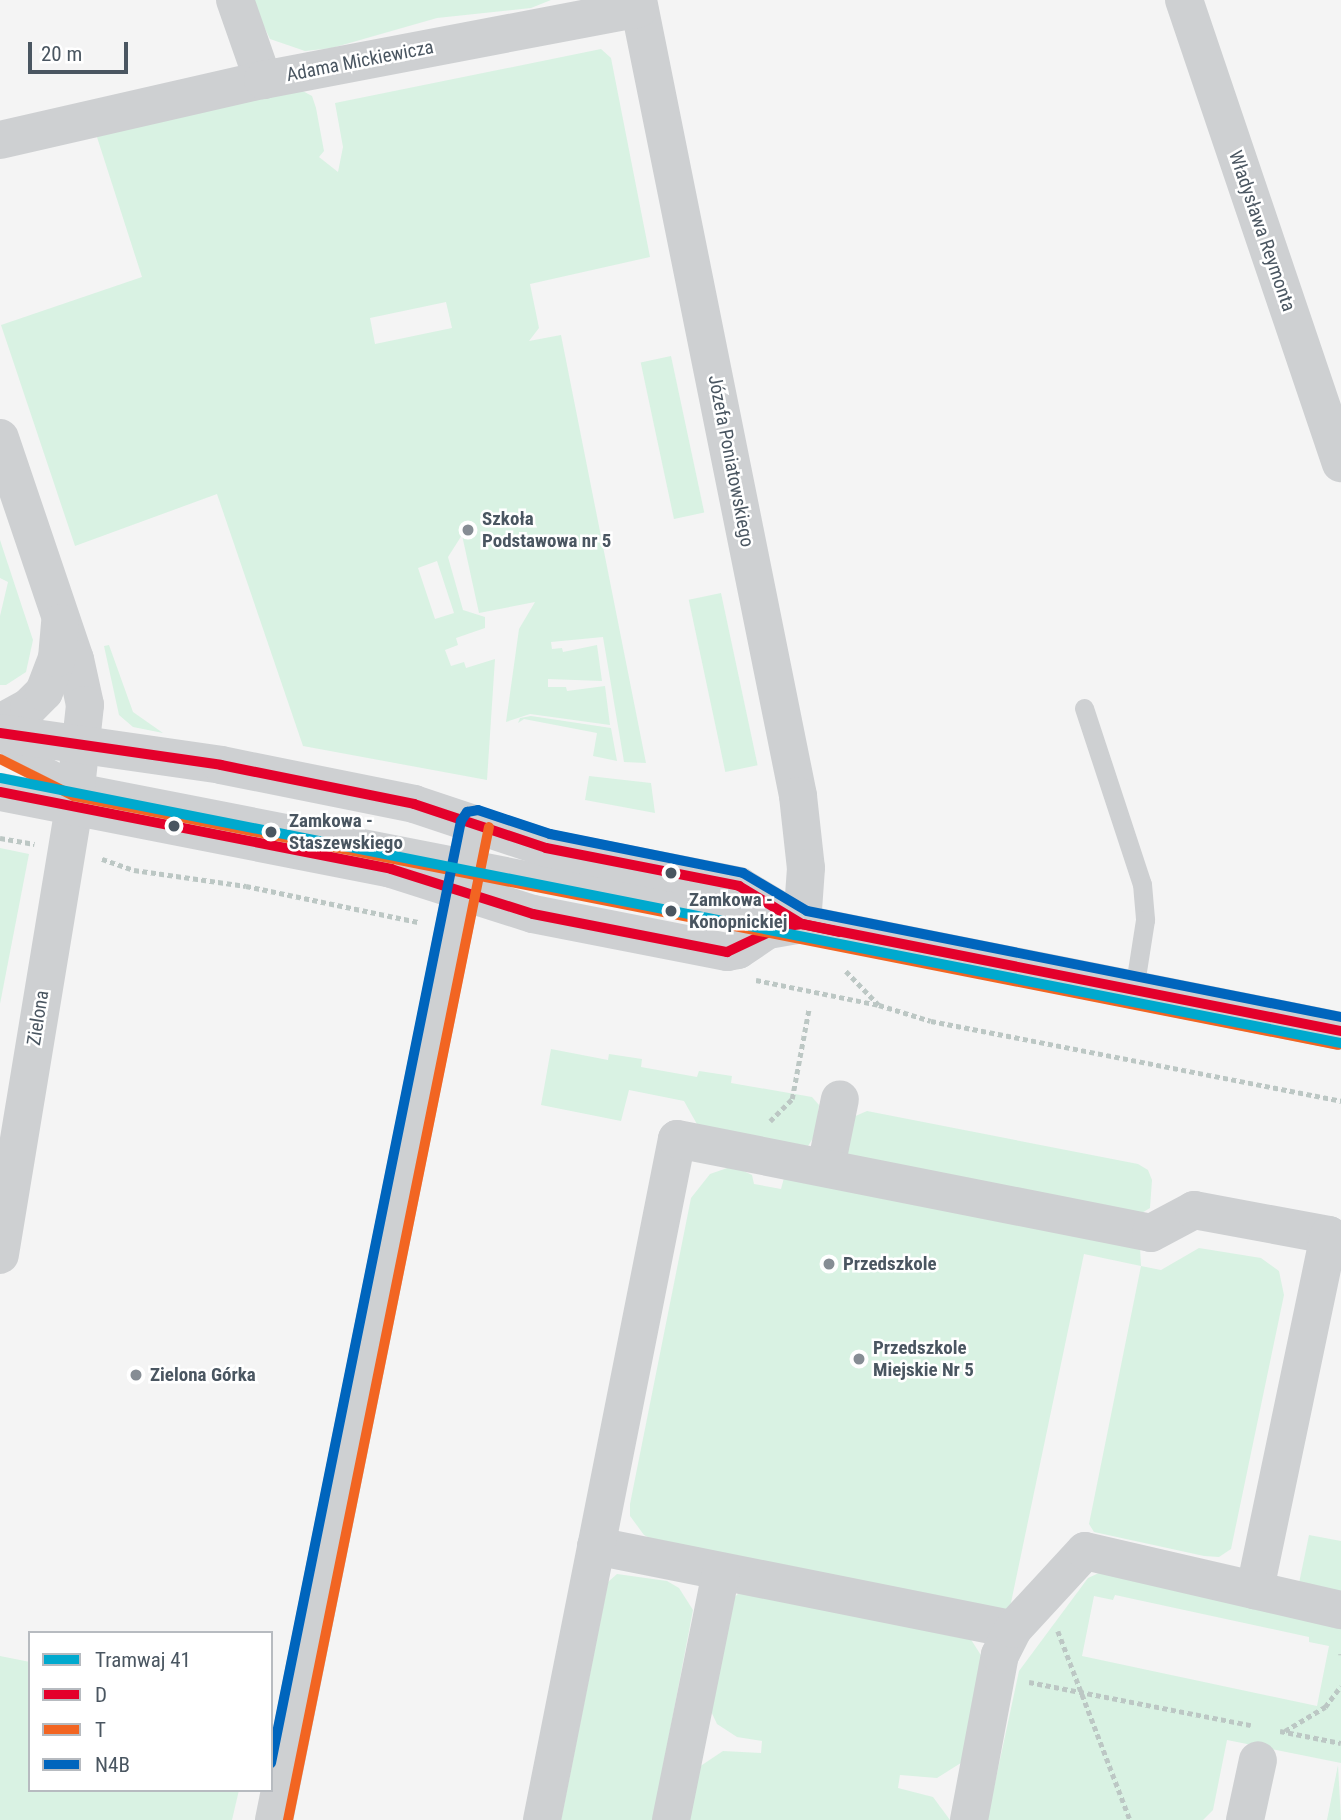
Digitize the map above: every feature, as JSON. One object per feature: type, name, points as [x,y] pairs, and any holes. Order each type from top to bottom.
[{"type":"street","points":[[235,0],[263,80]]},
{"type":"street","name":"Władysława Reymonta","points":[[1184,0],[1341,463]]},
{"type":"street","name":"Adama Mickiewicza","points":[[0,140],[263,80],[639,4]]},
{"type":"street","name":"Józefa Poniatowskiego","points":[[639,4],[798,796],[806,868],[802,924]]},
{"type":"street","name":"Zielona","points":[[0,438],[83,684],[77,778],[0,1255]]},
{"type":"street","points":[[0,723],[29,708],[44,692],[57,658],[60,614]]},
{"type":"street","points":[[0,733],[77,778],[391,869],[546,848],[739,886],[802,924],[1341,1031]]},
{"type":"street","points":[[0,792],[77,778],[221,765],[414,804],[468,858],[543,916],[727,952],[738,950],[768,930],[802,924]]},
{"type":"street","points":[[274,1820],[468,858]]},
{"type":"street","points":[[826,1167],[840,1099]]},
{"type":"street","points":[[542,1820],[677,1139],[1151,1233],[1194,1210],[1329,1235],[1255,1590]]},
{"type":"street","points":[[596,1546],[1013,1629]]},
{"type":"street","points":[[969,1820],[1000,1656],[1013,1629],[1085,1550],[1341,1610]]},
{"type":"street","points":[[671,1820],[721,1572]]},
{"type":"street","points":[[1245,1820],[1262,1738]]},
{"type":"lane","points":[[1084,708],[1142,884],[1145,920],[1134,990]]},
{"type":"lane","points":[[0,743],[77,778]]},
{"type":"lane","points":[[0,783],[77,778]]},
{"type":"path","points":[[0,838],[41,845]]},
{"type":"path","points":[[93,857],[134,870],[246,886],[421,923]]},
{"type":"path","points":[[746,978],[878,1005],[931,1021],[1341,1101]]},
{"type":"path","points":[[740,1151],[792,1099],[809,1008]]},
{"type":"path","points":[[1050,1638],[1065,1621]]},
{"type":"path","points":[[1058,1630],[1130,1820]]},
{"type":"path","points":[[1021,1680],[1081,1692],[1262,1738],[1285,1731],[1325,1707],[1341,1686]]},
{"type":"path","points":[[1285,1731],[1341,1743]]},
{"type":"green space","points":[[251,0],[551,0],[531,8],[437,18],[332,48],[305,51],[270,39]]},
{"type":"green space","points":[[601,49],[611,58],[650,257],[530,284],[539,328],[529,341],[561,335],[646,763],[624,762],[603,637],[551,642],[552,649],[562,648],[563,652],[597,645],[602,681],[548,679],[548,687],[566,687],[567,691],[605,686],[610,725],[530,714],[506,722],[519,629],[535,602],[479,613],[462,535],[448,557],[463,610],[485,617],[485,628],[456,638],[458,645],[445,650],[451,666],[464,662],[466,668],[495,659],[487,780],[303,746],[217,494],[75,546],[1,325],[142,277],[96,134],[299,89],[312,96],[316,108],[324,151],[319,157],[338,172],[343,147],[335,103]],"holes":[[[446,302],[452,328],[375,344],[370,318]],[[437,561],[454,613],[435,619],[418,568]]]},
{"type":"green space","points":[[671,356],[704,513],[674,519],[641,362]]},
{"type":"green space","points":[[0,540],[33,640],[26,672],[6,685],[0,685],[0,616],[8,582],[0,578]]},
{"type":"green space","points":[[721,593],[758,765],[725,772],[689,600]]},
{"type":"green space","points":[[109,645],[133,712],[163,733],[133,727],[119,715],[104,646]]},
{"type":"green space","points":[[531,716],[611,728],[617,761],[593,756],[597,733],[524,719],[518,723],[520,718]]},
{"type":"green space","points":[[589,776],[651,783],[655,813],[585,800]]},
{"type":"green space","points":[[0,848],[29,854],[0,1004]]},
{"type":"green space","points":[[551,1049],[608,1060],[609,1054],[642,1059],[641,1067],[697,1077],[699,1071],[732,1076],[731,1083],[812,1097],[819,1105],[815,1135],[808,1146],[698,1126],[684,1101],[629,1090],[621,1121],[541,1105]]},
{"type":"green space","points":[[867,1111],[1138,1164],[1148,1170],[1152,1180],[1150,1208],[1140,1214],[848,1158],[844,1121]]},
{"type":"green space","name":"Przedszkole Miejskie Nr 5","points":[[733,1166],[752,1175],[754,1184],[781,1189],[785,1174],[1140,1247],[1141,1266],[1084,1254],[1008,1617],[663,1545],[644,1535],[630,1516],[630,1504],[691,1198],[710,1174]]},
{"type":"green space","points":[[1199,1248],[1261,1258],[1279,1271],[1284,1295],[1231,1549],[1219,1557],[1094,1532],[1089,1524],[1141,1266],[1161,1270]]},
{"type":"green space","points":[[1309,1535],[1341,1541],[1341,1598],[1298,1588]]},
{"type":"green space","points":[[1101,1572],[1341,1622],[1341,1763],[1227,1740],[1213,1810],[1203,1820],[987,1820],[1019,1671],[1088,1578]],"holes":[[[1115,1595],[1309,1637],[1309,1642],[1329,1646],[1317,1706],[1082,1656],[1094,1596],[1113,1600]]]},
{"type":"green space","points":[[617,1574],[667,1581],[679,1588],[693,1610],[653,1820],[561,1820],[608,1582]]},
{"type":"green space","points":[[739,1593],[970,1638],[984,1660],[964,1761],[937,1778],[900,1775],[898,1788],[933,1797],[950,1820],[681,1820],[696,1769],[723,1751],[761,1753],[762,1741],[737,1737],[717,1724],[709,1707],[726,1605]]},
{"type":"green space","points":[[0,1656],[28,1662],[28,1792],[239,1792],[232,1820],[0,1820]]},
{"type":"green space","points":[[1338,1765],[1341,1820],[1327,1820]]},
{"type":"tram line","name":"41","points":[[0,778],[1341,1043]]},
{"type":"transit line","name":"D","points":[[0,733],[221,765],[414,804],[546,848],[739,886],[802,924],[1341,1031]]},
{"type":"transit line","name":"T","points":[[0,759],[74,796],[1338,1045]]},
{"type":"transit line","name":"D","points":[[0,792],[391,869],[533,914],[727,952],[780,927],[802,924],[839,932]]},
{"type":"transit line","name":"N4B","points":[[273,1753],[461,821],[467,812],[478,810],[550,834],[743,873],[807,911],[1341,1017]]},
{"type":"transit line","name":"T","points":[[288,1820],[489,827]]},
{"type":"place","name":"Szkoła Podstawowa nr 5","points":[[468,530]]},
{"type":"place","name":"Zamkowa - Staszewskiego","points":[[271,832]]},
{"type":"place","name":"Zamkowa - Konopnickiej","points":[[671,911]]},
{"type":"place","name":"Przedszkole","points":[[829,1264]]},
{"type":"place","name":"Przedszkole Miejskie Nr 5","points":[[859,1359]]},
{"type":"place","name":"Zielona Górka","points":[[136,1375]]}]
